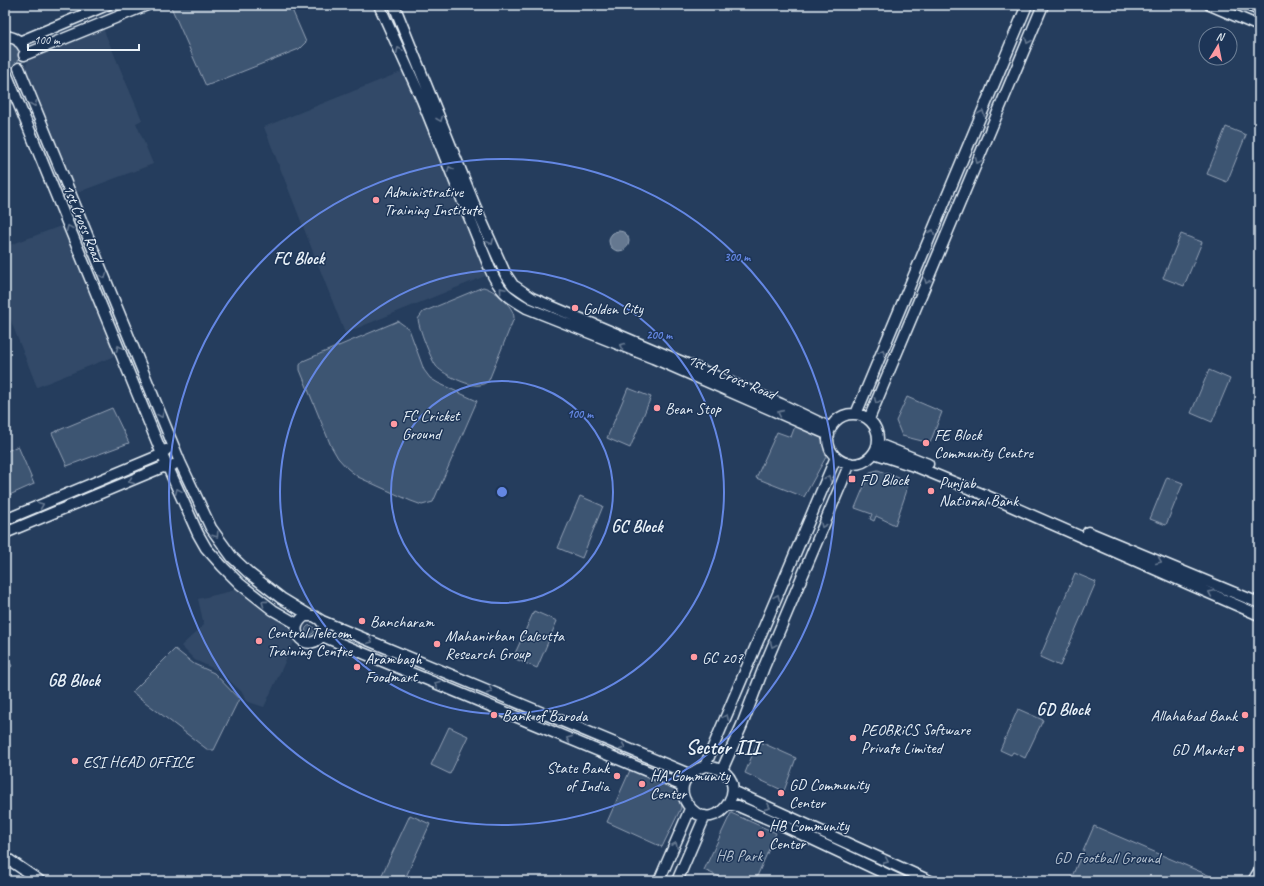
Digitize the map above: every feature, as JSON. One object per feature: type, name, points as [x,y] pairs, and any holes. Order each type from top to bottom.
[{"type":"street","points":[[19,42],[108,5]]},
{"type":"street","points":[[24,56],[147,5]]},
{"type":"street","points":[[379,5],[426,98]]},
{"type":"street","points":[[394,5],[426,98]]},
{"type":"street","points":[[856,414],[1027,5]]},
{"type":"street","points":[[869,420],[1043,5]]},
{"type":"street","points":[[1210,5],[1259,26]]},
{"type":"street","points":[[1247,5],[1259,10]]},
{"type":"street","points":[[6,34],[19,42],[24,50],[22,64],[19,68],[12,72],[6,73]]},
{"type":"street","points":[[19,68],[180,462],[201,509],[216,536],[240,565],[269,590],[293,606],[321,621],[689,774]]},
{"type":"street","name":"1st Cross Road","points":[[6,73],[188,514],[206,548],[226,570],[260,601],[297,624]]},
{"type":"street","name":"1st A Cross Road","points":[[426,98],[504,274],[517,289],[645,351],[830,431]]},
{"type":"street","name":"1st A Cross Road","points":[[426,98],[494,279],[499,287],[510,298],[527,308],[645,351]]},
{"type":"street","points":[[83,261],[96,256]]},
{"type":"street","points":[[850,414],[856,414],[869,420],[877,430],[878,444],[874,453],[866,460],[858,463],[850,463],[842,461],[836,457],[831,450],[828,441],[830,431],[835,422],[842,417],[850,414]]},
{"type":"street","points":[[5,520],[162,454],[173,444]]},
{"type":"street","points":[[878,444],[962,482],[1232,597],[1259,615]]},
{"type":"street","points":[[874,453],[962,482]]},
{"type":"street","points":[[705,766],[836,457]]},
{"type":"street","points":[[5,533],[163,467],[168,468],[180,462]]},
{"type":"street","points":[[722,770],[850,463]]},
{"type":"street","points":[[188,514],[201,509]]},
{"type":"street","points":[[1232,597],[1259,603]]},
{"type":"street","points":[[309,615],[301,619],[297,624],[297,633],[303,641],[312,643],[317,641],[322,636],[324,630],[321,621]]},
{"type":"street","points":[[322,636],[683,786]]},
{"type":"street","points":[[597,751],[603,738]]},
{"type":"street","points":[[705,766],[713,766],[722,770],[731,782],[733,791],[728,804],[720,812],[705,816],[690,809],[685,802],[683,793],[683,786],[689,774],[696,769],[705,766]]},
{"type":"street","points":[[733,791],[926,880]]},
{"type":"street","points":[[728,804],[738,806],[901,881]]},
{"type":"street","points":[[659,881],[690,809]]},
{"type":"street","points":[[677,881],[705,816]]},
{"type":"street","points":[[821,844],[825,833]]},
{"type":"street","points":[[5,857],[37,880]]},
{"type":"street","points":[[5,871],[20,881]]},
{"type":"street","points":[[1253,881],[1259,871]]},
{"type":"shaded area","points":[[102,26],[142,120],[136,123],[153,164],[76,193],[25,69],[29,57]]},
{"type":"shaded area","name":"Administrative Training Institute","points":[[406,70],[490,274],[345,333],[264,127]]},
{"type":"shaded area","points":[[66,224],[117,355],[37,387],[5,306],[5,247]]},
{"type":"shaded area","points":[[619,231],[626,234],[629,241],[626,248],[619,251],[612,248],[609,241],[612,234]]},
{"type":"shaded area","points":[[240,589],[293,625],[296,638],[264,707],[246,701],[243,693],[219,671],[195,660],[181,646],[204,625],[198,599]]},
{"type":"green space","points":[[176,5],[290,5],[306,42],[299,49],[206,86],[171,7]]},
{"type":"green space","points":[[5,40],[17,45],[19,49],[19,57],[16,64],[5,69]]},
{"type":"green space","points":[[1226,127],[1246,135],[1227,182],[1207,174]]},
{"type":"green space","points":[[1181,234],[1202,242],[1184,286],[1163,278]]},
{"type":"green space","points":[[483,287],[498,295],[507,303],[511,308],[514,318],[489,380],[486,383],[477,385],[466,383],[454,378],[436,366],[425,343],[418,319],[423,312]]},
{"type":"green space","name":"FC Cricket Ground","points":[[398,321],[409,329],[424,370],[430,378],[477,401],[433,502],[422,505],[358,477],[347,468],[338,458],[331,446],[300,370],[300,365],[303,361]]},
{"type":"green space","points":[[1209,370],[1230,379],[1212,422],[1191,413]]},
{"type":"green space","points":[[628,388],[651,397],[630,448],[607,438]]},
{"type":"green space","points":[[907,397],[942,412],[930,443],[902,436],[896,421]]},
{"type":"green space","points":[[112,408],[129,443],[67,466],[52,433]]},
{"type":"green space","points":[[795,426],[822,437],[826,457],[804,497],[756,478],[777,432],[791,437]]},
{"type":"green space","points":[[18,446],[34,484],[5,497],[5,452]]},
{"type":"green space","points":[[878,470],[904,480],[907,487],[895,525],[876,516],[874,521],[870,519],[872,514],[855,508],[870,472]]},
{"type":"green space","points":[[1167,477],[1183,483],[1166,525],[1150,519]]},
{"type":"green space","points":[[580,496],[603,506],[582,558],[558,548]]},
{"type":"green space","points":[[1075,573],[1096,582],[1060,666],[1040,657]]},
{"type":"green space","points":[[534,611],[557,621],[537,668],[513,658]]},
{"type":"green space","points":[[310,625],[315,630],[310,635],[305,630]]},
{"type":"green space","points":[[175,649],[194,664],[214,673],[239,699],[214,750],[208,750],[132,692]]},
{"type":"green space","points":[[5,654],[12,666],[5,672]]},
{"type":"green space","points":[[1018,709],[1043,720],[1025,758],[1013,752],[1011,755],[1000,750]]},
{"type":"green space","points":[[449,727],[468,736],[450,774],[431,765]]},
{"type":"green space","points":[[758,741],[796,758],[784,791],[745,773]]},
{"type":"green space","points":[[631,768],[678,788],[681,808],[662,847],[607,822]]},
{"type":"green space","name":"HB Park","points":[[731,813],[776,833],[755,881],[729,881],[704,870]]},
{"type":"green space","points":[[410,815],[430,824],[404,881],[379,881]]},
{"type":"green space","name":"GD Football Ground","points":[[1094,826],[1222,881],[1070,881]]},
{"type":"place","name":"Administrative Training Institute","points":[[376,200]]},
{"type":"place","name":"Golden City","points":[[575,308]]},
{"type":"place","name":"Bean Stop","points":[[657,408]]},
{"type":"place","name":"FC Cricket Ground","points":[[394,424]]},
{"type":"place","name":"FE Block Community Centre","points":[[926,443]]},
{"type":"place","name":"FD Block","points":[[852,479]]},
{"type":"place","name":"Punjab National Bank","points":[[931,491]]},
{"type":"place","name":"Bancharam","points":[[362,621]]},
{"type":"place","name":"Central Telecom Training Centre","points":[[259,641]]},
{"type":"place","name":"Mahanirban Calcutta Research Group","points":[[437,644]]},
{"type":"place","name":"GC 207","points":[[694,657]]},
{"type":"place","name":"Arambagh Foodmart","points":[[357,667]]},
{"type":"place","name":"Bank of Baroda","points":[[494,715]]},
{"type":"place","name":"Allahabad Bank","points":[[1245,715]]},
{"type":"place","name":"PEOBRiCS Software Private Limited","points":[[853,738]]},
{"type":"place","name":"GD Market","points":[[1241,749]]},
{"type":"place","name":"ESI HEAD OFFICE","points":[[75,761]]},
{"type":"place","name":"State Bank of India","points":[[617,776]]},
{"type":"place","name":"HA Community Center","points":[[642,784]]},
{"type":"place","name":"GD Community Center","points":[[781,793]]},
{"type":"place","name":"HB Community Center","points":[[761,834]]},
{"type":"district","name":"FC Block","points":[[299,258]]},
{"type":"district","name":"GC Block","points":[[637,526]]},
{"type":"district","name":"GB Block","points":[[74,680]]},
{"type":"district","name":"GD Block","points":[[1063,709]]},
{"type":"district","name":"Sector III","points":[[723,747]]}]
